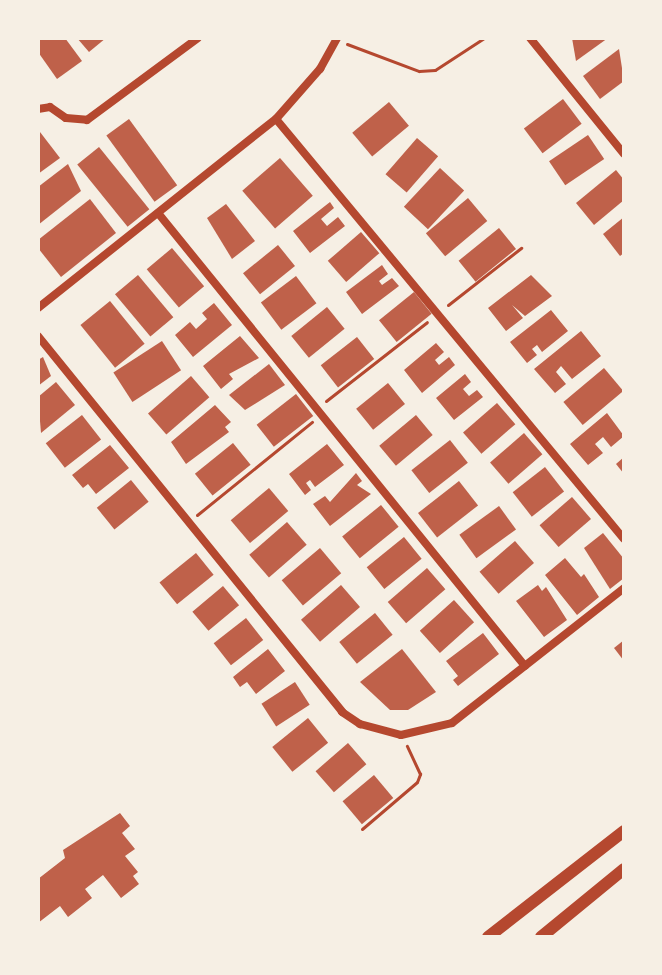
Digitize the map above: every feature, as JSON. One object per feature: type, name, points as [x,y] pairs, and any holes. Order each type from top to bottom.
[{"type":"street","points":[[38,109],[50,107],[66,118],[87,120],[198,38]]},
{"type":"street","points":[[530,38],[624,154]]},
{"type":"street","points":[[38,308],[276,119],[320,69],[336,39]]},
{"type":"street","points":[[276,119],[624,539]]},
{"type":"street","points":[[158,213],[525,666]]},
{"type":"street","points":[[38,336],[342,712],[380,732],[401,735],[452,723],[624,588]]},
{"type":"street","points":[[489,937],[624,831]]},
{"type":"street","points":[[541,937],[624,869]]},
{"type":"path","points":[[336,39],[419,71],[442,66],[484,38]]},
{"type":"path","points":[[188,522],[437,314],[521,248]]},
{"type":"path","points":[[362,829],[417,782],[417,764],[401,735]]},
{"type":"building","points":[[38,38],[65,38],[82,61],[57,79],[38,52]]},
{"type":"building","points":[[77,38],[106,38],[89,52]]},
{"type":"building","points":[[572,38],[608,38],[576,61]]},
{"type":"building","points":[[619,49],[624,81],[600,99],[583,76]]},
{"type":"building","points":[[563,99],[582,124],[543,153],[524,128]]},
{"type":"building","points":[[389,102],[409,126],[372,157],[352,133]]},
{"type":"building","points":[[129,119],[177,185],[155,202],[106,135]]},
{"type":"building","points":[[38,133],[60,158],[38,174]]},
{"type":"building","points":[[588,135],[604,159],[565,185],[549,161]]},
{"type":"building","points":[[417,138],[438,156],[407,193],[386,174]]},
{"type":"building","points":[[99,147],[149,209],[128,227],[77,165]]},
{"type":"building","points":[[280,158],[313,196],[275,229],[242,191]]},
{"type":"building","points":[[68,164],[81,191],[38,225],[38,187]]},
{"type":"building","points":[[440,168],[464,191],[428,229],[404,207]]},
{"type":"building","points":[[616,170],[624,180],[624,200],[594,225],[576,203]]},
{"type":"building","points":[[468,198],[487,221],[445,256],[426,233]]},
{"type":"building","points":[[90,199],[116,233],[61,277],[38,248],[38,240]]},
{"type":"building","points":[[330,202],[334,208],[321,219],[327,226],[338,217],[345,226],[310,253],[293,231]]},
{"type":"building","points":[[226,204],[255,241],[232,259],[207,218]]},
{"type":"building","points":[[624,217],[624,253],[620,256],[603,234]]},
{"type":"building","points":[[499,228],[516,249],[476,282],[459,261]]},
{"type":"building","points":[[361,232],[379,253],[346,282],[328,261]]},
{"type":"building","points":[[278,245],[295,266],[260,294],[243,273]]},
{"type":"building","points":[[172,248],[204,286],[179,308],[147,269]]},
{"type":"building","points":[[382,265],[388,274],[379,281],[382,285],[392,278],[399,286],[362,314],[346,292]]},
{"type":"building","points":[[138,275],[173,317],[150,336],[115,294]]},
{"type":"building","points":[[531,275],[552,296],[525,316],[512,305],[523,318],[506,331],[488,308]]},
{"type":"building","points":[[296,276],[316,303],[281,330],[261,302]]},
{"type":"building","points":[[414,292],[432,314],[397,342],[379,320]]},
{"type":"building","points":[[110,301],[145,344],[115,368],[80,325]]},
{"type":"building","points":[[214,303],[232,325],[193,357],[175,335],[190,322],[196,329],[207,319],[202,313]]},
{"type":"building","points":[[327,307],[345,329],[309,358],[291,336]]},
{"type":"building","points":[[551,310],[568,331],[542,352],[537,345],[532,349],[537,355],[527,363],[510,342]]},
{"type":"building","points":[[581,331],[601,356],[572,379],[561,366],[556,372],[566,384],[555,393],[534,369]]},
{"type":"building","points":[[240,336],[259,358],[229,374],[233,379],[221,389],[203,366]]},
{"type":"building","points":[[357,337],[374,359],[338,387],[321,365]]},
{"type":"building","points":[[162,341],[181,370],[132,402],[113,373]]},
{"type":"building","points":[[436,343],[444,352],[435,360],[439,365],[449,357],[455,365],[422,393],[404,370]]},
{"type":"building","points":[[43,357],[51,376],[38,386],[38,360]]},
{"type":"building","points":[[269,364],[285,385],[245,410],[229,395]]},
{"type":"building","points":[[604,368],[623,391],[583,425],[563,402]]},
{"type":"building","points":[[465,374],[471,382],[463,389],[469,396],[477,390],[483,397],[454,420],[436,398]]},
{"type":"building","points":[[191,376],[209,397],[166,435],[148,413]]},
{"type":"building","points":[[56,382],[75,405],[41,433],[38,397]]},
{"type":"building","points":[[388,383],[405,404],[373,430],[356,409]]},
{"type":"building","points":[[296,394],[313,416],[274,447],[257,425]]},
{"type":"building","points":[[497,403],[515,424],[481,454],[463,433]]},
{"type":"building","points":[[215,405],[231,422],[225,427],[229,432],[186,464],[171,442]]},
{"type":"building","points":[[607,413],[624,436],[611,447],[603,437],[595,444],[603,453],[588,465],[570,444]]},
{"type":"building","points":[[82,415],[101,439],[65,468],[46,443]]},
{"type":"building","points":[[416,415],[433,435],[396,466],[379,446]]},
{"type":"building","points":[[524,433],[542,454],[508,484],[490,463]]},
{"type":"building","points":[[450,440],[468,463],[429,493],[411,470]]},
{"type":"building","points":[[233,443],[251,465],[213,496],[195,474]]},
{"type":"building","points":[[327,444],[344,465],[315,487],[310,480],[306,483],[311,490],[305,495],[289,474]]},
{"type":"building","points":[[110,445],[129,468],[96,494],[88,484],[83,488],[72,475]]},
{"type":"building","points":[[624,457],[624,474],[616,464]]},
{"type":"building","points":[[545,467],[564,491],[532,517],[513,492]]},
{"type":"building","points":[[356,473],[362,481],[357,485],[371,494],[330,526],[313,504],[325,496],[330,502]]},
{"type":"building","points":[[131,480],[149,502],[114,529],[97,508]]},
{"type":"building","points":[[459,481],[478,505],[437,537],[418,513]]},
{"type":"building","points":[[269,488],[288,511],[250,543],[231,520]]},
{"type":"building","points":[[572,497],[591,519],[559,547],[540,525]]},
{"type":"building","points":[[381,505],[399,527],[360,558],[342,536]]},
{"type":"building","points":[[499,506],[516,529],[476,558],[459,535]]},
{"type":"building","points":[[287,522],[307,545],[269,577],[249,555]]},
{"type":"building","points":[[603,533],[624,559],[624,578],[610,589],[584,548]]},
{"type":"building","points":[[404,537],[422,559],[384,589],[367,567]]},
{"type":"building","points":[[515,541],[534,563],[499,594],[480,572]]},
{"type":"building","points":[[320,548],[341,573],[303,605],[282,580]]},
{"type":"building","points":[[196,553],[214,575],[177,604],[159,583]]},
{"type":"building","points":[[565,558],[581,577],[584,574],[599,597],[577,615],[545,575]]},
{"type":"building","points":[[427,568],[445,589],[406,623],[388,602]]},
{"type":"building","points":[[341,585],[360,607],[320,642],[301,620]]},
{"type":"building","points":[[538,585],[542,591],[546,587],[567,620],[544,637],[516,601]]},
{"type":"building","points":[[223,586],[239,605],[208,631],[192,612]]},
{"type":"building","points":[[454,600],[474,622],[440,653],[420,631]]},
{"type":"building","points":[[375,613],[393,635],[357,664],[339,642]]},
{"type":"building","points":[[246,618],[263,640],[231,665],[214,643]]},
{"type":"building","points":[[483,633],[499,654],[458,686],[453,680],[458,676],[446,661]]},
{"type":"building","points":[[624,640],[624,661],[614,648]]},
{"type":"building","points":[[268,649],[285,671],[256,694],[247,682],[240,687],[233,677]]},
{"type":"building","points":[[402,649],[436,692],[408,710],[390,710],[360,682]]},
{"type":"building","points":[[295,682],[310,705],[276,726],[261,704]]},
{"type":"building","points":[[308,718],[328,743],[292,772],[272,747]]},
{"type":"building","points":[[348,743],[366,764],[334,792],[316,771]]},
{"type":"building","points":[[374,775],[393,798],[362,824],[343,801]]},
{"type":"building","points":[[120,813],[130,826],[122,833],[135,849],[125,856],[138,872],[133,876],[139,884],[121,898],[103,875],[85,889],[92,898],[68,917],[60,906],[38,923],[38,879],[65,858],[63,850]]}]
